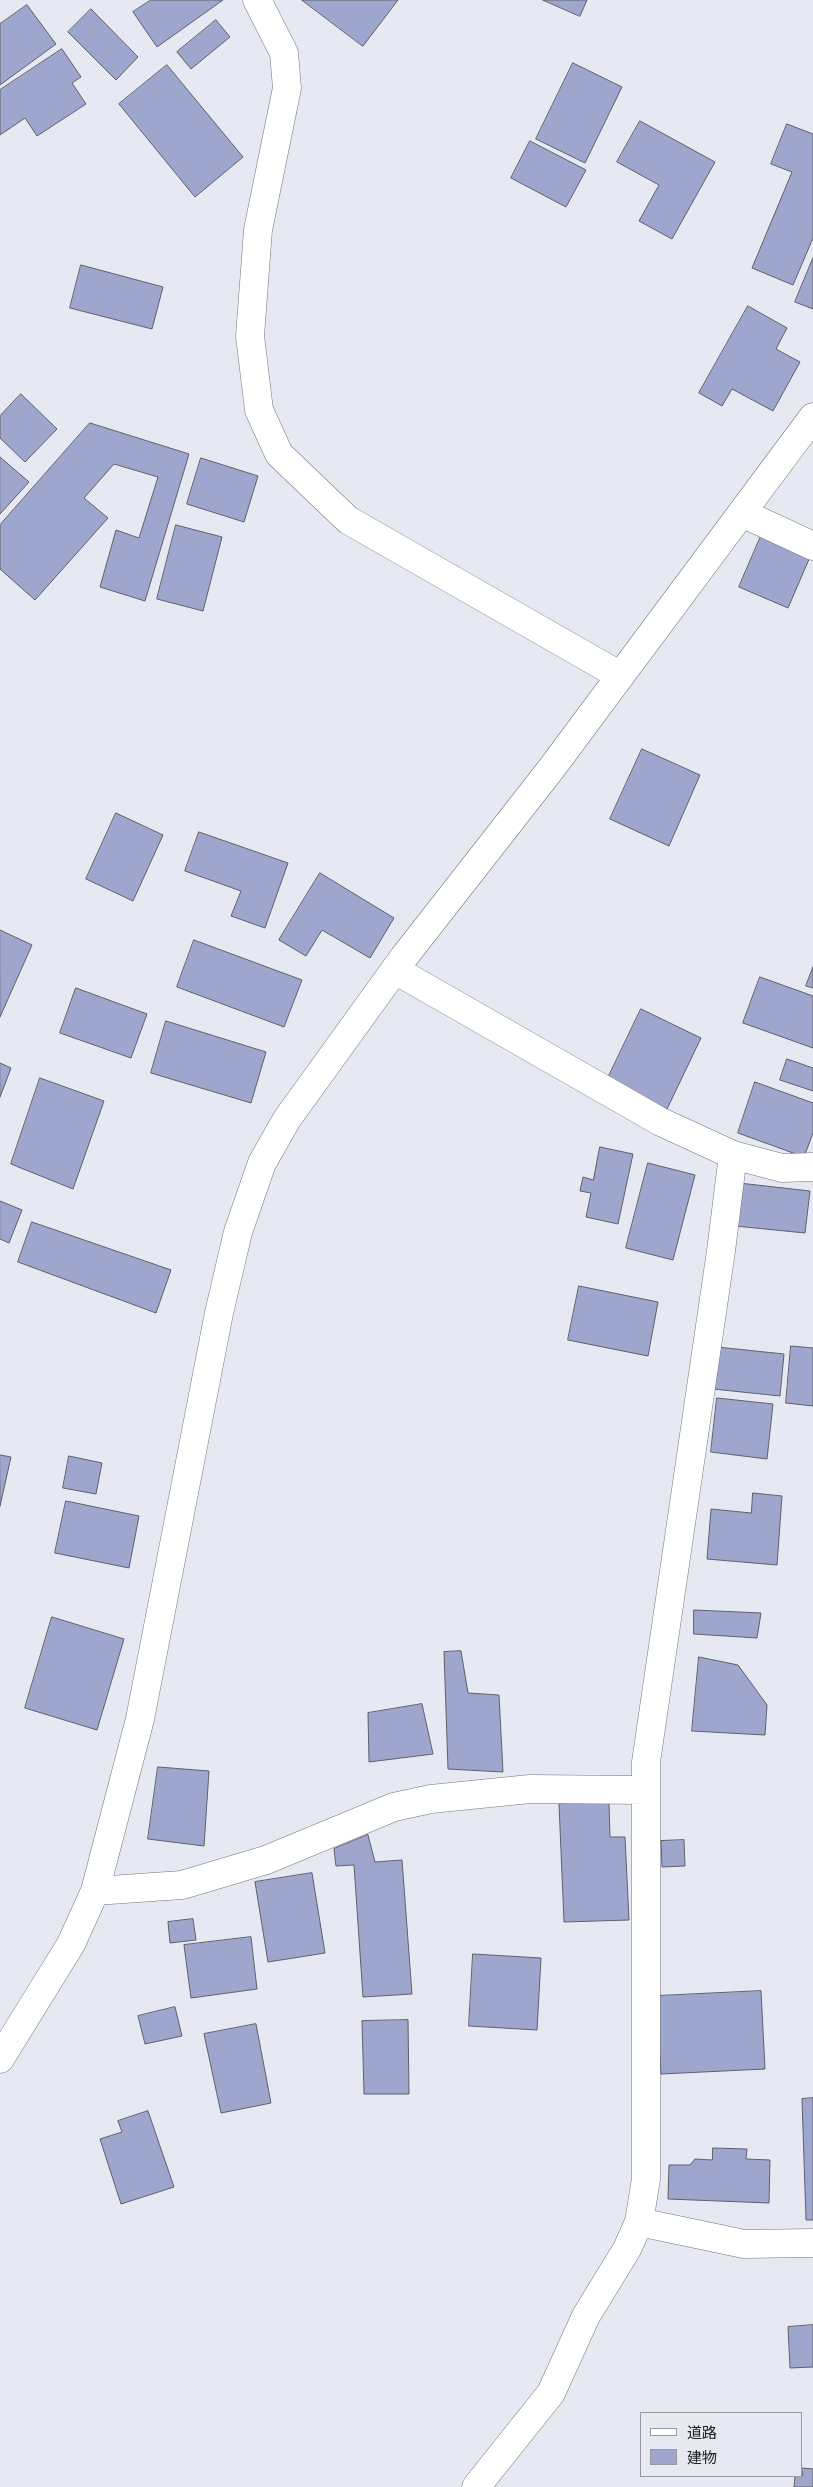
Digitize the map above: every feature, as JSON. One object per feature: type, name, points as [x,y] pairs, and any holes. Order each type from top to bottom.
[{"type":"street","points":[[257,0],[284,53],[287,88],[258,230],[250,336],[259,410],[279,454],[348,520],[619,675]]},
{"type":"street","points":[[0,2059],[71,1944],[95,1891],[140,1718],[219,1313],[238,1232],[262,1163],[287,1119],[394,970],[551,769],[619,675],[813,417]]},
{"type":"street","points":[[742,513],[813,546]]},
{"type":"street","points":[[394,970],[661,1122],[733,1155],[782,1168],[813,1167]]},
{"type":"street","points":[[476,2487],[551,2393],[586,2316],[627,2249],[639,2222],[646,2179],[646,1762],[720,1261],[733,1155]]},
{"type":"street","points":[[95,1891],[182,1885],[266,1860],[394,1807],[431,1799],[530,1789],[646,1790]]},
{"type":"street","points":[[639,2222],[744,2244],[813,2243]]},
{"type":"building","points":[[151,0],[223,0],[157,47],[133,12]]},
{"type":"building","points":[[302,0],[398,0],[363,46]]},
{"type":"building","points":[[543,0],[587,0],[580,16]]},
{"type":"building","points":[[27,5],[56,44],[0,85],[0,24]]},
{"type":"building","points":[[91,9],[138,57],[116,80],[68,32]]},
{"type":"building","points":[[216,20],[230,37],[191,69],[177,52]]},
{"type":"building","points":[[62,49],[81,77],[72,83],[86,104],[37,136],[25,118],[0,135],[0,90]]},
{"type":"building","points":[[573,63],[622,87],[585,163],[536,139]]},
{"type":"building","points":[[167,65],[243,157],[195,197],[119,104]]},
{"type":"building","points":[[640,121],[715,162],[672,239],[639,221],[659,185],[617,162]]},
{"type":"building","points":[[787,124],[813,134],[813,238],[793,285],[752,268],[792,172],[771,164]]},
{"type":"building","points":[[530,141],[586,170],[566,207],[511,178]]},
{"type":"building","points":[[813,258],[813,309],[795,302]]},
{"type":"building","points":[[81,265],[163,287],[152,329],[70,308]]},
{"type":"building","points":[[748,306],[787,328],[776,349],[800,362],[773,411],[732,389],[722,406],[699,393]]},
{"type":"building","points":[[21,394],[57,429],[25,462],[0,438],[0,416]]},
{"type":"building","points":[[90,423],[189,454],[145,601],[100,587],[116,530],[139,538],[158,477],[114,464],[84,498],[108,518],[35,600],[0,569],[0,525]]},
{"type":"building","points":[[0,457],[29,482],[0,514]]},
{"type":"building","points":[[201,458],[258,476],[244,522],[187,504]]},
{"type":"building","points":[[176,525],[222,537],[203,611],[157,599]]},
{"type":"building","points":[[761,536],[810,557],[788,608],[739,587]]},
{"type":"building","points":[[642,749],[700,775],[669,846],[610,819]]},
{"type":"building","points":[[116,813],[163,835],[133,901],[86,879]]},
{"type":"building","points":[[199,832],[288,863],[265,928],[231,916],[241,891],[185,871]]},
{"type":"building","points":[[320,873],[394,918],[370,958],[322,930],[306,956],[279,940]]},
{"type":"building","points":[[0,930],[32,945],[0,1017]]},
{"type":"building","points":[[194,940],[302,980],[284,1027],[177,987]]},
{"type":"building","points":[[813,967],[813,988],[806,986]]},
{"type":"building","points":[[760,977],[813,996],[813,1048],[743,1023]]},
{"type":"building","points":[[76,988],[147,1014],[131,1058],[60,1033]]},
{"type":"building","points":[[641,1009],[701,1038],[667,1109],[607,1080]]},
{"type":"building","points":[[166,1021],[266,1052],[251,1103],[151,1073]]},
{"type":"building","points":[[787,1059],[813,1068],[813,1091],[780,1080]]},
{"type":"building","points":[[0,1063],[11,1068],[0,1097]]},
{"type":"building","points":[[40,1078],[104,1101],[73,1189],[11,1164]]},
{"type":"building","points":[[755,1082],[813,1103],[813,1133],[804,1157],[738,1133]]},
{"type":"building","points":[[600,1147],[633,1154],[618,1224],[586,1217],[591,1193],[580,1191],[583,1177],[593,1180]]},
{"type":"building","points":[[648,1163],[695,1175],[673,1260],[626,1248]]},
{"type":"building","points":[[739,1183],[810,1191],[805,1233],[735,1226]]},
{"type":"building","points":[[0,1201],[22,1210],[9,1243],[0,1239]]},
{"type":"building","points":[[32,1222],[171,1270],[156,1313],[18,1262]]},
{"type":"building","points":[[579,1286],[658,1302],[648,1356],[568,1340]]},
{"type":"building","points":[[791,1346],[813,1348],[813,1406],[786,1403]]},
{"type":"building","points":[[717,1347],[784,1354],[780,1396],[713,1389]]},
{"type":"building","points":[[717,1398],[773,1404],[767,1459],[711,1452]]},
{"type":"building","points":[[0,1455],[11,1457],[0,1506]]},
{"type":"building","points":[[69,1456],[102,1463],[96,1494],[63,1488]]},
{"type":"building","points":[[753,1493],[782,1496],[777,1565],[707,1559],[711,1509],[751,1513]]},
{"type":"building","points":[[66,1501],[139,1516],[129,1568],[55,1553]]},
{"type":"building","points":[[694,1610],[761,1613],[757,1638],[694,1634]]},
{"type":"building","points":[[52,1617],[124,1639],[97,1730],[25,1708]]},
{"type":"building","points":[[461,1651],[468,1693],[499,1695],[503,1772],[448,1769],[444,1652]]},
{"type":"building","points":[[699,1657],[738,1665],[767,1705],[765,1735],[692,1731]]},
{"type":"building","points":[[422,1704],[433,1754],[369,1762],[368,1713]]},
{"type":"building","points":[[158,1767],[209,1771],[204,1846],[148,1839]]},
{"type":"building","points":[[609,1803],[610,1837],[625,1837],[629,1920],[564,1922],[559,1804]]},
{"type":"building","points":[[368,1835],[375,1862],[402,1860],[412,1994],[363,1997],[354,1865],[336,1866],[334,1849]]},
{"type":"building","points":[[684,1840],[685,1866],[662,1867],[661,1841]]},
{"type":"building","points":[[312,1873],[325,1953],[268,1962],[255,1882]]},
{"type":"building","points":[[193,1919],[196,1940],[170,1943],[168,1922]]},
{"type":"building","points":[[251,1937],[257,1989],[191,1998],[184,1945]]},
{"type":"building","points":[[473,1954],[541,1958],[537,2030],[469,2026]]},
{"type":"building","points":[[761,1991],[765,2069],[661,2074],[657,1996]]},
{"type":"building","points":[[175,2007],[182,2036],[145,2044],[138,2016]]},
{"type":"building","points":[[408,2020],[409,2094],[364,2094],[362,2021]]},
{"type":"building","points":[[256,2024],[271,2103],[221,2113],[204,2034]]},
{"type":"building","points":[[813,2098],[813,2220],[806,2220],[802,2099]]},
{"type":"building","points":[[148,2111],[174,2187],[121,2204],[100,2139],[122,2132],[118,2121]]},
{"type":"building","points":[[713,2148],[747,2149],[746,2159],[770,2160],[769,2203],[668,2199],[669,2165],[690,2165],[695,2159],[712,2160]]},
{"type":"building","points":[[813,2325],[813,2367],[790,2368],[788,2327]]},
{"type":"building","points":[[803,2468],[813,2469],[813,2487],[794,2487],[795,2477],[803,2477]]}]
